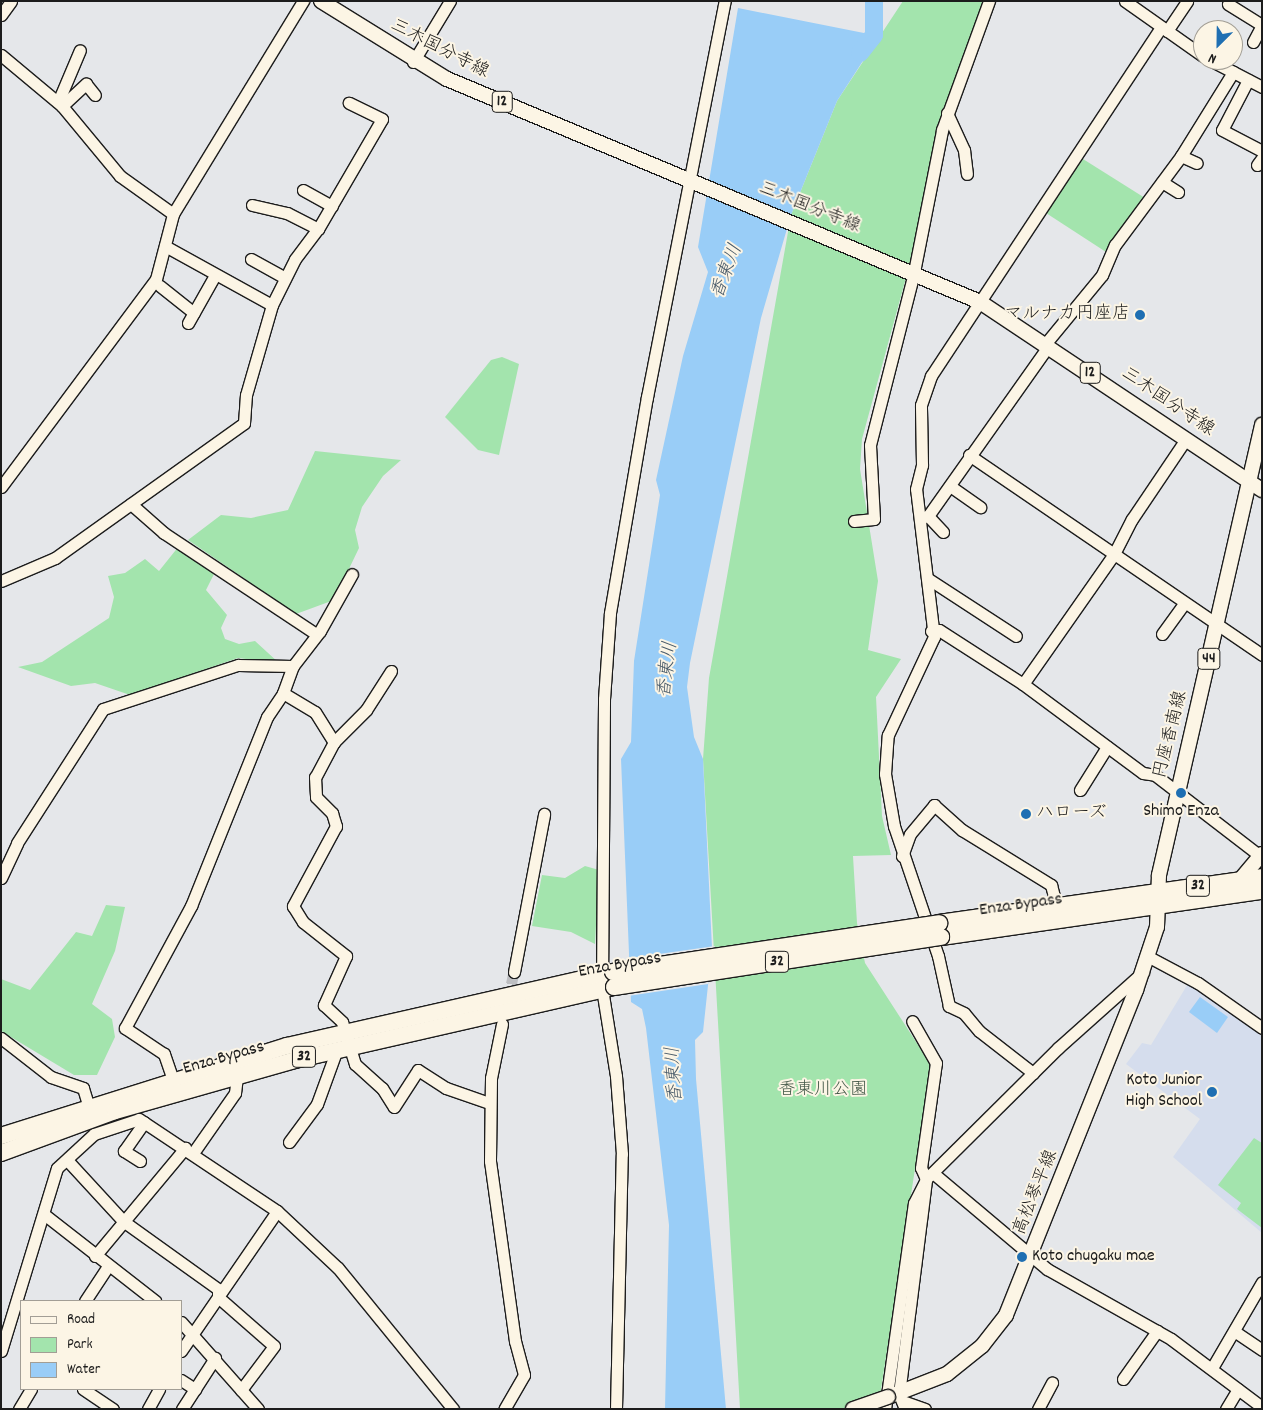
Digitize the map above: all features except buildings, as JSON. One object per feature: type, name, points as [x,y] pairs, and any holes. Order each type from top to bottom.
[{"type":"highway","name":"Enza Bypass","points":[[1,1136],[92,1120],[173,1080],[608,981],[940,930],[1157,901],[1240,887],[1262,877]]},
{"type":"highway","name":"Enza Bypass","points":[[1240,887],[1262,891]]},
{"type":"highway","name":"Enza Bypass","points":[[940,930],[1056,907],[1157,901]]},
{"type":"highway","name":"Enza Bypass","points":[[1,1152],[92,1120],[344,1042]]},
{"type":"main road","name":"三木国分寺線","points":[[321,1],[414,62],[692,181],[912,271],[980,302],[1047,344],[1262,490]]},
{"type":"main road","name":"円座香南線","points":[[1157,901],[1177,793],[1218,624],[1262,425]]},
{"type":"main road","points":[[1240,887],[1261,855]]},
{"type":"main road","name":"高松琴平線","points":[[853,1409],[896,1402],[947,1374],[982,1346],[1006,1315],[1032,1254],[1149,957],[1157,901]]},
{"type":"street","points":[[1,15],[11,1]]},
{"type":"street","points":[[1,487],[156,279],[173,214],[303,1]]},
{"type":"street","points":[[414,62],[450,1]]},
{"type":"street","points":[[616,1409],[622,1154],[608,981],[604,698],[610,613],[725,1]]},
{"type":"street","points":[[854,520],[874,519],[870,445],[912,271],[947,113],[990,1]]},
{"type":"street","points":[[1125,1],[1193,49]]},
{"type":"street","points":[[1033,1073],[979,1031],[964,1013],[949,1006],[938,956],[902,856],[886,774],[888,735],[934,637],[927,578],[924,517],[916,489],[925,388],[980,302],[1164,29],[1186,1]]},
{"type":"street","points":[[1228,4],[1262,25],[1253,42]]},
{"type":"street","points":[[60,104],[80,50]]},
{"type":"street","points":[[1,55],[60,104],[111,168],[173,214]]},
{"type":"street","points":[[1229,70],[1261,86]]},
{"type":"street","points":[[924,517],[950,486],[1047,344],[1086,296],[1115,245],[1181,156],[1233,72]]},
{"type":"street","points":[[1248,80],[1222,130],[1262,151]]},
{"type":"street","points":[[60,104],[86,84],[95,95]]},
{"type":"street","points":[[1,582],[55,558],[244,423],[246,395],[272,305],[285,278],[318,229],[382,119],[349,104]]},
{"type":"street","points":[[947,113],[964,150],[967,174]]},
{"type":"street","points":[[1181,156],[1197,163]]},
{"type":"street","points":[[1162,182],[1178,192]]},
{"type":"street","points":[[303,190],[332,206]]},
{"type":"street","points":[[252,205],[288,212],[318,229]]},
{"type":"street","points":[[165,246],[272,305]]},
{"type":"street","points":[[250,259],[285,278]]},
{"type":"street","points":[[160,286],[191,318],[215,275]]},
{"type":"street","points":[[1023,684],[1114,554],[1132,519],[1186,439]]},
{"type":"street","points":[[970,456],[1184,604],[1218,624],[1258,652],[1262,640]]},
{"type":"street","points":[[950,486],[980,508]]},
{"type":"street","points":[[131,504],[164,533],[316,634]]},
{"type":"street","points":[[924,517],[944,532]]},
{"type":"street","points":[[173,1080],[164,1054],[125,1028],[191,906],[267,717],[283,692],[292,666],[316,634],[352,574]]},
{"type":"street","points":[[927,578],[1016,636]]},
{"type":"street","points":[[1162,634],[1184,604]]},
{"type":"street","points":[[932,631],[939,630],[1023,684],[1107,747],[1177,793],[1261,855]]},
{"type":"street","points":[[1,878],[17,843],[103,709],[238,665],[292,666]]},
{"type":"street","points":[[391,671],[366,710],[334,742],[314,788],[332,813],[336,826],[293,906],[303,922],[346,956],[324,1005],[355,1064],[382,1088],[394,1107],[418,1070],[446,1088],[489,1103]]},
{"type":"street","points":[[283,692],[315,712],[334,742]]},
{"type":"street","points":[[1080,790],[1107,747]]},
{"type":"street","points":[[902,856],[910,834],[934,805],[962,830],[1051,885],[1056,907]]},
{"type":"street","points":[[514,972],[544,814]]},
{"type":"street","points":[[1149,957],[1198,982],[1262,1028]]},
{"type":"street","points":[[896,1402],[914,1203],[930,1176],[1033,1073],[1143,972]]},
{"type":"street","points":[[912,1021],[936,1063],[922,1168],[1032,1254],[1047,1268],[1157,1331],[1212,1368],[1262,1407]]},
{"type":"street","points":[[502,1024],[489,1103],[490,1161],[515,1341],[524,1364],[521,1385],[504,1409]]},
{"type":"street","points":[[1,1038],[51,1077],[83,1088],[92,1120],[67,1160],[57,1168],[23,1300]]},
{"type":"street","points":[[289,1142],[317,1104],[344,1042]]},
{"type":"street","points":[[95,1256],[123,1221],[189,1151],[235,1093],[237,1076]]},
{"type":"street","points":[[92,1120],[139,1120],[144,1122],[277,1211],[338,1268],[453,1409]]},
{"type":"street","points":[[140,1162],[124,1151],[144,1122]]},
{"type":"street","points":[[67,1160],[123,1221],[218,1289],[218,1297],[274,1346],[241,1390]]},
{"type":"street","points":[[896,1402],[930,1176]]},
{"type":"street","points":[[182,1350],[193,1331],[277,1211]]},
{"type":"street","points":[[45,1215],[153,1300]]},
{"type":"street","points":[[86,1300],[108,1266]]},
{"type":"street","points":[[1212,1368],[1262,1282]]},
{"type":"street","points":[[182,1323],[193,1331],[258,1409]]},
{"type":"street","points":[[1,1351],[17,1324]]},
{"type":"street","points":[[1123,1378],[1157,1331]]},
{"type":"street","points":[[1234,1331],[1262,1350]]},
{"type":"street","points":[[182,1409],[215,1358]]},
{"type":"street","points":[[182,1381],[195,1389]]},
{"type":"street","points":[[1038,1409],[1052,1383]]},
{"type":"street","points":[[1226,1409],[1238,1389]]},
{"type":"street","points":[[18,1409],[30,1390]]},
{"type":"street","points":[[88,1390],[113,1409]]},
{"type":"street","points":[[148,1409],[159,1390]]},
{"type":"street","points":[[896,1402],[925,1409]]},
{"type":"shaded area","name":"Koto Junior High School","points":[[1189,982],[1262,1031],[1262,1233],[1173,1157],[1200,1119],[1126,1064],[1142,1043],[1151,1045]]},
{"type":"green space","name":"香東川公園","points":[[903,1],[985,1],[947,100],[910,263],[862,439],[860,469],[878,581],[868,650],[901,659],[876,697],[882,816],[891,855],[853,856],[857,923],[865,963],[931,1065],[878,1409],[740,1409],[703,759],[709,678],[791,215],[837,101]]},
{"type":"green space","points":[[1083,159],[1145,198],[1106,252],[1046,213]]},
{"type":"green space","points":[[502,357],[519,364],[499,455],[478,450],[445,417],[491,360]]},
{"type":"green space","points":[[315,451],[401,460],[383,476],[362,507],[355,530],[359,548],[334,600],[296,614],[188,540],[221,515],[251,518],[288,510]]},
{"type":"green space","points":[[179,546],[216,570],[206,590],[227,615],[221,628],[225,639],[239,644],[255,641],[279,663],[238,658],[130,695],[95,683],[71,686],[18,667],[42,662],[109,618],[114,597],[108,576],[125,573],[145,559],[159,571]]},
{"type":"green space","points":[[585,866],[599,870],[595,944],[571,932],[532,926],[542,875],[565,878]]},
{"type":"green space","points":[[106,905],[125,907],[115,951],[92,1004],[112,1019],[115,1037],[97,1075],[74,1075],[1,1031],[1,979],[30,990],[76,932],[92,936]]},
{"type":"green space","points":[[1254,1138],[1262,1143],[1262,1228],[1237,1209],[1241,1203],[1218,1185]]},
{"type":"water","points":[[738,8],[879,36],[837,101],[791,215],[761,318],[690,663],[687,687],[694,737],[703,759],[712,948],[703,1032],[695,1040],[696,1079],[726,1409],[665,1409],[669,1225],[646,1028],[642,1009],[631,1002],[621,759],[631,742],[634,661],[660,495],[656,480],[683,356],[708,272],[698,247]]},
{"type":"water","points":[[1200,997],[1228,1017],[1217,1033],[1189,1012]]},
{"type":"pier","points":[[715,946],[708,984],[628,996],[624,959]]},
{"type":"waterway","name":"香東川","points":[[860,53],[874,35],[874,1]]},
{"type":"tunnel","points":[[508,1000],[514,972]]},
{"type":"place","name":"マルナカ円座店","points":[[1140,315]]},
{"type":"place","name":"Shimo Enza","points":[[1181,793]]},
{"type":"place","name":"ハローズ","points":[[1026,814]]},
{"type":"place","name":"Koto Junior High School","points":[[1212,1092]]},
{"type":"place","name":"Koto chugaku mae","points":[[1022,1257]]}]
